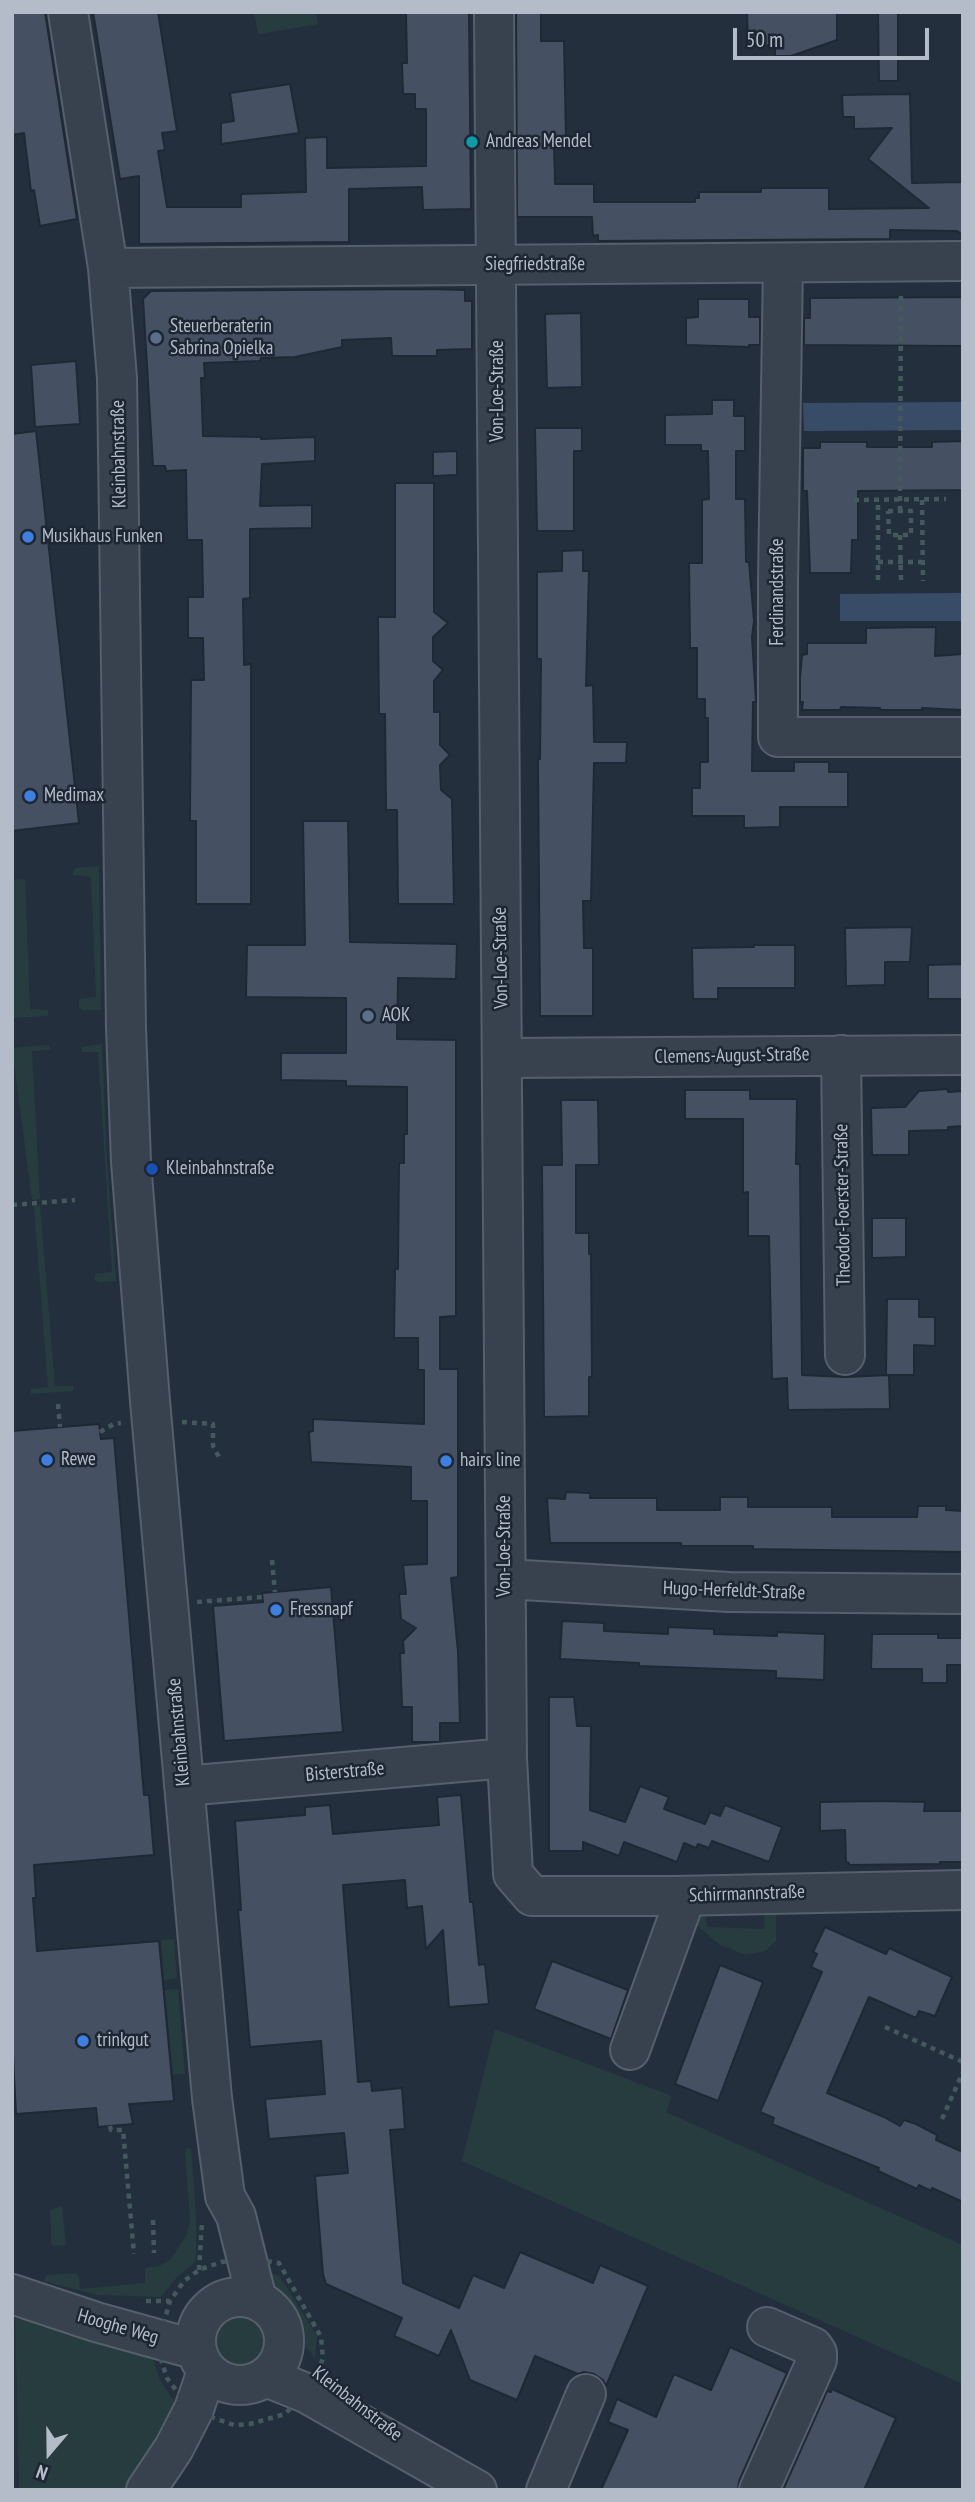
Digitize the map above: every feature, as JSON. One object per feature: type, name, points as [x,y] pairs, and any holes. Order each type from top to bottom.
[{"type":"street","name":"Kleinbahnstraße","points":[[68,12],[108,268],[116,366],[120,458],[125,1002],[129,1121],[152,1421],[212,2098],[225,2196],[236,2216],[257,2300]]},
{"type":"street","name":"Von-Loe-Straße","points":[[494,12],[498,265],[507,1758],[513,1874],[532,1896]]},
{"type":"street","name":"Siegfriedstraße","points":[[108,268],[963,261]]},
{"type":"street","name":"Ferdinandstraße","points":[[783,263],[778,737],[963,737]]},
{"type":"street","name":"Theodor-Foerster-Straße","points":[[841,1055],[845,1355]]},
{"type":"street","name":"Clemens-August-Straße","points":[[502,1058],[963,1055]]},
{"type":"street","name":"Hugo-Herfeldt-Straße","points":[[506,1579],[729,1592],[963,1594]]},
{"type":"street","name":"Bisterstraße","points":[[184,1786],[507,1758]]},
{"type":"street","name":"Schirrmannstraße","points":[[532,1896],[963,1890]]},
{"type":"street","points":[[630,2050],[682,1907]]},
{"type":"street","name":"Kleinbahnstraße","points":[[225,2196],[219,2215],[230,2350],[350,2396],[430,2462],[477,2490]]},
{"type":"street","name":"Hooghe Weg","points":[[26,2298],[96,2322],[230,2350]]},
{"type":"street","points":[[146,2490],[174,2448],[230,2350],[284,2332],[269,2308],[257,2300],[230,2298],[230,2350],[217,2420],[190,2455],[156,2490]]},
{"type":"street","points":[[759,2490],[817,2360],[813,2347],[767,2327]]},
{"type":"street","points":[[546,2490],[586,2394]]},
{"type":"path","points":[[900,511],[901,261]]},
{"type":"path","points":[[853,500],[946,499]]},
{"type":"path","points":[[878,500],[878,580]]},
{"type":"path","points":[[922,500],[923,581]]},
{"type":"path","points":[[888,511],[911,511],[911,523],[911,535],[888,535],[888,511]]},
{"type":"path","points":[[911,523],[922,523]]},
{"type":"path","points":[[878,524],[888,524]]},
{"type":"path","points":[[900,535],[901,580]]},
{"type":"path","points":[[877,562],[922,562]]},
{"type":"path","points":[[12,1205],[75,1200]]},
{"type":"path","points":[[58,1404],[60,1427]]},
{"type":"path","points":[[152,1421],[213,1424],[213,1446],[219,1457]]},
{"type":"path","points":[[272,1560],[275,1592]]},
{"type":"path","points":[[168,1604],[263,1597]]},
{"type":"path","points":[[885,2027],[963,2062]]},
{"type":"path","points":[[942,2119],[963,2072]]},
{"type":"path","points":[[110,2126],[111,2130],[123,2130],[134,2255]]},
{"type":"path","points":[[153,2220],[154,2253]]},
{"type":"green space","points":[[254,12],[316,12],[318,24],[258,34]]},
{"type":"green space","points":[[99,866],[101,1010],[82,1010],[79,1007],[79,999],[96,997],[91,877],[73,875],[73,872],[76,868]]},
{"type":"green space","points":[[25,879],[30,1009],[48,1010],[48,1016],[12,1018],[12,880]]},
{"type":"green space","points":[[102,1044],[116,1281],[99,1282],[95,1280],[95,1274],[112,1272],[98,1052],[82,1052],[81,1047]]},
{"type":"green space","points":[[49,1045],[50,1050],[32,1051],[40,1199],[32,1200],[12,1048]]},
{"type":"green space","points":[[34,1206],[40,1206],[55,1386],[73,1386],[73,1391],[31,1394],[31,1389],[48,1387]]},
{"type":"green space","points":[[692,1908],[705,1908],[707,1927],[764,1929],[765,1908],[776,1908],[776,1941],[765,1951],[746,1955],[720,1945],[694,1923]]},
{"type":"green space","points":[[174,1939],[177,1978],[164,1980],[161,1940]]},
{"type":"green space","points":[[178,1989],[185,2074],[173,2075],[165,1990]]},
{"type":"green space","points":[[495,2029],[672,2096],[666,2112],[963,2245],[963,2384],[462,2161]]},
{"type":"green space","points":[[191,2148],[196,2258],[161,2297],[97,2295],[43,2281],[47,2275],[76,2273],[79,2276],[80,2289],[145,2283],[145,2268],[159,2266],[171,2259],[187,2234],[190,2220],[185,2153],[186,2149]]},
{"type":"green space","points":[[62,2206],[66,2245],[54,2246],[51,2243],[50,2210]]},
{"type":"green space","points":[[261,2268],[280,2277],[317,2336],[315,2358],[301,2340],[300,2327],[292,2307],[272,2290]]},
{"type":"green space","points":[[15,2310],[152,2346],[160,2380],[171,2397],[182,2407],[132,2490],[19,2490]]},
{"type":"green space","points":[[242,2312],[253,2314],[266,2325],[271,2341],[269,2352],[258,2365],[242,2370],[231,2368],[218,2357],[213,2341],[215,2330],[226,2317]]},
{"type":"water","points":[[963,402],[963,430],[804,431],[803,403]]},
{"type":"water","points":[[961,593],[961,621],[840,621],[840,594]]},
{"type":"building","points":[[12,12],[45,12],[77,219],[40,226],[34,190],[31,191],[24,133],[12,135]]},
{"type":"building","points":[[93,12],[158,12],[177,131],[162,133],[165,150],[158,151],[167,207],[241,207],[241,194],[306,192],[305,138],[327,137],[327,168],[426,166],[426,109],[415,109],[415,94],[403,94],[402,63],[407,63],[406,12],[469,12],[471,209],[423,210],[422,187],[349,189],[349,242],[139,244],[139,176],[120,179]]},
{"type":"building","points":[[516,12],[541,12],[541,41],[564,41],[566,139],[554,139],[555,184],[594,184],[594,202],[695,202],[695,198],[699,198],[699,192],[829,188],[829,209],[929,208],[868,159],[892,128],[854,129],[854,117],[843,117],[842,95],[910,94],[912,183],[963,182],[963,235],[957,231],[890,230],[890,239],[598,241],[598,235],[593,236],[592,217],[517,217]]},
{"type":"building","points":[[747,12],[837,12],[837,40],[791,56],[775,56],[775,45],[748,46]]},
{"type":"building","points":[[878,12],[898,12],[898,81],[879,81]]},
{"type":"building","points":[[290,84],[299,133],[221,144],[221,123],[234,121],[230,93]]},
{"type":"building","points":[[465,290],[465,301],[472,301],[472,349],[437,350],[437,356],[392,356],[391,338],[342,340],[342,347],[295,357],[204,363],[205,378],[201,378],[203,436],[261,439],[315,437],[315,461],[262,464],[260,506],[312,505],[312,528],[250,529],[250,598],[243,599],[244,665],[251,664],[251,904],[196,904],[196,821],[190,821],[191,680],[204,680],[203,638],[188,638],[188,597],[203,597],[202,540],[187,540],[186,470],[166,471],[165,466],[153,466],[143,299],[151,291]]},
{"type":"building","points":[[963,297],[963,346],[804,345],[804,318],[810,318],[810,298]]},
{"type":"building","points":[[698,299],[749,299],[749,317],[760,317],[760,345],[686,345],[686,318],[698,317]]},
{"type":"building","points":[[581,313],[582,387],[547,388],[545,314]]},
{"type":"building","points":[[76,361],[80,424],[35,427],[31,365]]},
{"type":"building","points":[[712,400],[734,400],[734,416],[745,416],[745,451],[736,451],[736,499],[745,499],[746,562],[749,562],[754,621],[752,637],[756,702],[753,702],[752,771],[794,771],[794,762],[829,762],[829,772],[848,772],[848,807],[780,807],[780,827],[744,828],[744,816],[692,816],[692,788],[700,788],[700,762],[708,762],[708,718],[705,718],[705,699],[697,699],[697,648],[690,648],[689,563],[702,563],[702,500],[709,499],[708,451],[701,451],[701,445],[665,445],[665,415],[712,414]]},
{"type":"building","points":[[535,428],[582,428],[582,451],[574,451],[574,531],[537,531]]},
{"type":"building","points":[[36,431],[79,823],[12,831],[12,434]]},
{"type":"building","points":[[963,441],[963,490],[858,491],[858,540],[852,540],[851,573],[810,573],[807,491],[803,491],[803,448],[820,448],[820,442],[867,442],[867,447],[932,447],[932,442]]},
{"type":"building","points":[[457,451],[457,475],[433,476],[433,452]]},
{"type":"building","points":[[395,483],[434,483],[434,612],[448,623],[433,637],[433,661],[443,670],[434,681],[434,712],[440,712],[440,745],[450,755],[440,765],[441,790],[452,799],[454,904],[398,904],[397,810],[386,810],[385,714],[379,714],[378,617],[395,617]]},
{"type":"building","points":[[583,550],[583,571],[589,571],[586,686],[593,685],[594,742],[627,742],[626,763],[594,763],[591,901],[583,901],[584,948],[593,948],[593,1016],[540,1016],[538,759],[541,659],[537,659],[537,572],[562,571],[562,551]]},
{"type":"building","points":[[936,627],[935,656],[963,654],[963,710],[841,707],[840,710],[802,710],[800,678],[802,655],[807,654],[807,643],[866,643],[866,628]]},
{"type":"building","points":[[303,821],[348,821],[350,942],[457,944],[456,979],[398,978],[397,1039],[456,1040],[456,1316],[440,1317],[440,1369],[458,1369],[458,1577],[451,1578],[458,1652],[460,1723],[440,1723],[440,1742],[412,1742],[412,1707],[402,1707],[400,1653],[404,1653],[403,1641],[416,1628],[401,1619],[399,1594],[406,1594],[403,1565],[427,1564],[427,1501],[411,1501],[411,1467],[311,1462],[309,1432],[313,1431],[313,1419],[424,1424],[424,1370],[418,1370],[418,1338],[394,1338],[399,1163],[404,1163],[407,1087],[346,1086],[346,1081],[281,1080],[281,1053],[346,1053],[346,998],[246,997],[247,945],[305,945]]},
{"type":"building","points":[[912,927],[910,962],[885,962],[885,985],[846,986],[845,928]]},
{"type":"building","points":[[795,945],[795,988],[718,988],[718,999],[693,999],[692,948]]},
{"type":"building","points":[[963,964],[963,999],[928,999],[928,965]]},
{"type":"building","points":[[948,1089],[948,1092],[963,1091],[963,1126],[948,1127],[948,1130],[909,1131],[909,1155],[872,1155],[871,1108],[905,1107],[919,1091]]},
{"type":"building","points":[[685,1090],[750,1090],[750,1099],[797,1099],[796,1164],[800,1164],[802,1375],[889,1375],[890,1409],[788,1410],[787,1378],[772,1379],[769,1236],[748,1236],[748,1192],[743,1193],[743,1119],[685,1119]]},
{"type":"building","points":[[561,1100],[598,1100],[599,1165],[576,1165],[576,1233],[589,1233],[591,1254],[592,1377],[589,1377],[589,1416],[544,1417],[542,1165],[562,1165]]},
{"type":"building","points":[[872,1218],[906,1218],[906,1257],[872,1258]]},
{"type":"building","points":[[887,1299],[919,1299],[919,1317],[935,1317],[935,1346],[914,1345],[914,1375],[886,1375]]},
{"type":"building","points":[[99,1424],[101,1439],[114,1438],[144,1795],[149,1795],[154,1855],[34,1865],[36,1898],[33,1898],[37,1951],[159,1941],[174,2101],[129,2104],[133,2124],[98,2127],[96,2108],[16,2114],[12,2036],[12,1431]]},
{"type":"building","points":[[566,1492],[590,1493],[590,1498],[657,1498],[657,1510],[720,1510],[720,1497],[748,1497],[748,1507],[832,1507],[832,1517],[917,1517],[918,1506],[946,1506],[946,1510],[963,1511],[963,1552],[753,1549],[753,1546],[681,1546],[681,1543],[550,1543],[547,1498],[565,1499]]},
{"type":"building","points":[[331,1587],[343,1732],[224,1741],[213,1606],[263,1602],[262,1593]]},
{"type":"building","points":[[562,1621],[604,1623],[604,1631],[668,1634],[668,1627],[714,1629],[714,1634],[825,1634],[824,1680],[776,1678],[776,1671],[639,1666],[639,1663],[560,1659]]},
{"type":"building","points":[[872,1634],[938,1634],[938,1638],[963,1638],[963,1665],[947,1665],[947,1683],[922,1683],[922,1669],[871,1669]]},
{"type":"building","points":[[549,1697],[574,1697],[577,1726],[591,1726],[590,1810],[625,1822],[640,1786],[669,1797],[664,1809],[705,1824],[710,1812],[720,1816],[725,1805],[782,1827],[769,1862],[712,1841],[709,1848],[698,1844],[696,1848],[684,1843],[677,1862],[624,1842],[619,1856],[583,1842],[583,1851],[549,1851]]},
{"type":"building","points":[[461,1795],[470,1902],[473,1902],[479,1965],[485,1964],[489,2004],[449,2007],[443,1930],[426,1949],[422,1906],[407,1908],[405,1880],[343,1885],[358,2082],[371,2081],[372,2091],[402,2088],[405,2129],[390,2130],[403,2283],[459,2308],[473,2275],[504,2288],[520,2252],[593,2283],[600,2265],[648,2286],[606,2386],[603,2380],[594,2374],[578,2374],[535,2356],[517,2400],[470,2380],[451,2330],[439,2356],[394,2336],[402,2318],[326,2284],[323,2274],[315,2176],[348,2173],[344,2133],[269,2139],[265,2099],[325,2094],[321,2041],[250,2047],[238,1910],[241,1910],[235,1821],[305,1815],[305,1807],[330,1805],[333,1834],[439,1825],[437,1797]]},
{"type":"building","points":[[820,1802],[925,1802],[924,1811],[963,1811],[963,1862],[849,1865],[846,1862],[845,1830],[820,1831]]},
{"type":"building","points":[[825,1927],[886,1954],[889,1948],[952,1977],[935,2016],[919,2011],[916,2018],[869,1997],[827,2093],[900,2126],[904,2120],[916,2124],[937,2135],[936,2140],[963,2152],[963,2202],[932,2188],[931,2191],[919,2185],[917,2189],[878,2171],[879,2168],[772,2124],[774,2118],[760,2112],[822,1972],[811,1967],[817,1954],[813,1952]]},
{"type":"building","points":[[552,1961],[628,1990],[611,2039],[534,2009]]},
{"type":"building","points":[[720,1965],[763,1982],[718,2101],[675,2084]]},
{"type":"building","points":[[730,2347],[787,2373],[739,2481],[738,2490],[601,2490],[628,2430],[608,2422],[617,2399],[656,2417],[674,2374],[711,2390]]},
{"type":"building","points":[[832,2389],[896,2418],[864,2490],[783,2490],[827,2391],[831,2392]]},
{"type":"place","name":"Andreas Mendel","points":[[472,142]]},
{"type":"place","name":"Steuerberaterin Sabrina Opielka","points":[[156,338]]},
{"type":"place","name":"Musikhaus Funken","points":[[28,537]]},
{"type":"place","name":"Medimax","points":[[30,796]]},
{"type":"place","name":"AOK","points":[[368,1016]]},
{"type":"place","name":"Kleinbahnstraße","points":[[152,1169]]},
{"type":"place","name":"Rewe","points":[[47,1460]]},
{"type":"place","name":"hairs line","points":[[446,1461]]},
{"type":"place","name":"Fressnapf","points":[[276,1610]]},
{"type":"place","name":"trinkgut","points":[[83,2041]]}]
